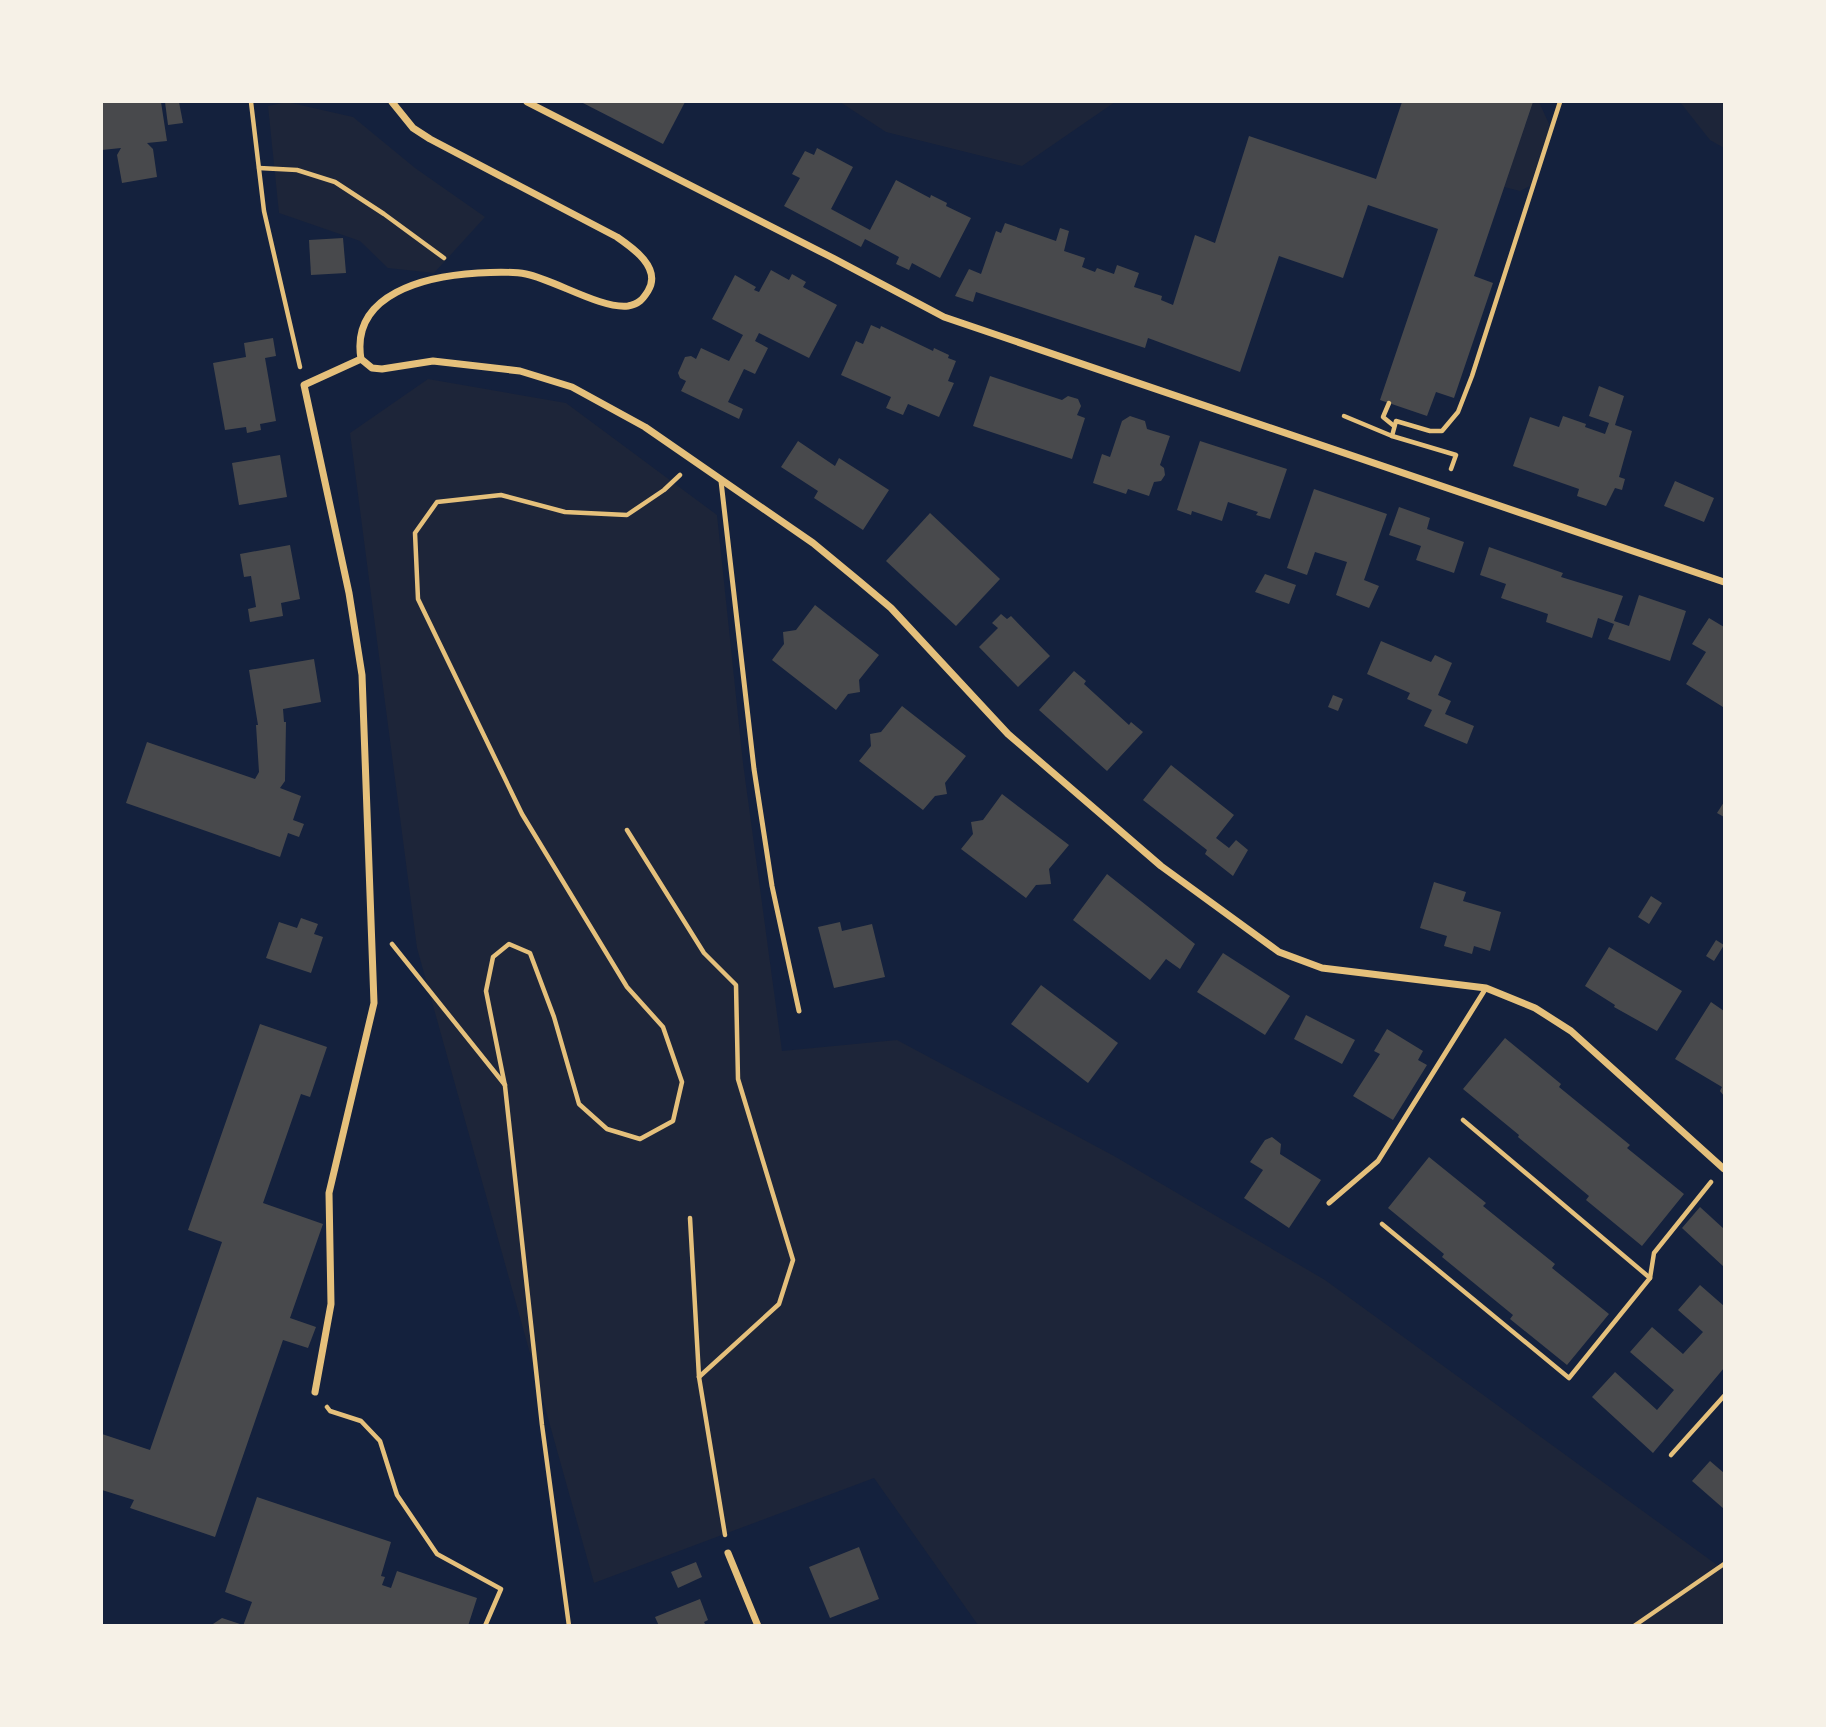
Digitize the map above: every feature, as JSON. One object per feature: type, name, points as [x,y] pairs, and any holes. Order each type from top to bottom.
[{"type":"street","points":[[392,102],[413,128],[430,139],[617,237],[635,250],[650,267],[652,285],[642,301],[629,306],[612,305],[526,274],[501,272],[457,275],[412,285],[388,296],[370,315],[362,329],[358,342],[361,359],[372,368],[382,369],[433,361],[520,371],[572,387],[645,427],[813,543],[875,594],[1008,734],[1161,866],[1279,952],[1322,968],[1486,988],[1535,1008],[1571,1031],[1724,1168]]},
{"type":"street","points":[[527,102],[944,317],[1724,582]]},
{"type":"street","points":[[316,1392],[331,1304],[329,1193],[374,1003],[373,919],[362,675],[349,593],[304,385],[361,359]]},
{"type":"street","points":[[728,1553],[758,1626]]},
{"type":"lane","points":[[721,481],[756,782],[772,886],[799,1011]]},
{"type":"lane","points":[[1329,1203],[1378,1161],[1486,988]]},
{"type":"path","points":[[251,102],[264,211],[304,385]]},
{"type":"path","points":[[1392,436],[1396,421],[1442,431],[1458,412],[1485,339],[1560,102]]},
{"type":"path","points":[[259,168],[297,170],[335,182],[441,254],[457,275]]},
{"type":"path","points":[[1389,403],[1383,417],[1394,426]]},
{"type":"path","points":[[1344,416],[1392,436],[1446,452]]},
{"type":"path","points":[[569,1626],[542,1425],[505,1086],[486,990],[494,957],[509,944],[530,953],[554,1017],[579,1104],[607,1129],[640,1139],[673,1121],[682,1083],[663,1027],[627,987],[522,814],[418,599],[415,533],[437,502],[501,495],[565,512],[627,515],[664,490],[694,463]]},
{"type":"path","points":[[626,830],[704,953],[736,985],[738,1079],[793,1260],[779,1304],[699,1377]]},
{"type":"path","points":[[373,919],[505,1086]]},
{"type":"path","points":[[1463,1120],[1650,1278]]},
{"type":"path","points":[[1382,1224],[1569,1378],[1650,1278],[1654,1253],[1724,1168]]},
{"type":"path","points":[[690,1218],[699,1377],[728,1553]]},
{"type":"path","points":[[316,1392],[330,1411],[361,1421],[380,1441],[397,1495],[437,1554],[501,1589],[485,1626]]},
{"type":"path","points":[[1671,1455],[1724,1396]]},
{"type":"path","points":[[1634,1626],[1724,1564]]},
{"type":"shaded area","points":[[287,102],[353,117],[415,168],[485,217],[434,273],[388,268],[360,241],[279,213],[268,106]]},
{"type":"shaded area","points":[[840,102],[1115,102],[1022,166],[886,132]]},
{"type":"shaded area","points":[[1533,102],[1539,102],[1550,126],[1530,186],[1520,191],[1504,187]]},
{"type":"shaded area","points":[[1680,102],[1724,102],[1724,148],[1710,140]]},
{"type":"shaded area","points":[[428,379],[566,403],[717,515],[743,763],[782,1051],[897,1040],[1114,1156],[1325,1280],[1724,1570],[1724,1625],[978,1625],[874,1478],[594,1583],[417,948],[350,433]]},
{"type":"building","points":[[102,102],[161,102],[167,141],[147,143],[153,149],[157,177],[122,183],[117,155],[121,148],[102,150]]},
{"type":"building","points":[[165,102],[179,102],[183,123],[168,125]]},
{"type":"building","points":[[581,102],[685,102],[663,144]]},
{"type":"building","points":[[1402,102],[1533,102],[1474,276],[1493,283],[1454,398],[1436,392],[1427,416],[1380,400],[1438,229],[1368,205],[1343,278],[1279,256],[1240,372],[1148,338],[1145,348],[976,292],[973,302],[955,296],[969,269],[981,274],[996,231],[1001,233],[1005,223],[1056,241],[1060,228],[1069,231],[1064,251],[1085,258],[1082,267],[1095,272],[1097,268],[1114,274],[1117,265],[1139,273],[1134,287],[1162,296],[1161,300],[1173,305],[1195,235],[1215,243],[1249,136],[1376,179]]},
{"type":"building","points":[[817,148],[853,167],[831,209],[870,230],[896,180],[930,198],[931,195],[947,203],[946,206],[971,218],[940,278],[912,263],[909,270],[896,264],[899,257],[865,239],[861,247],[784,206],[800,178],[792,174],[805,151],[814,155]]},
{"type":"building","points":[[343,238],[346,273],[311,275],[309,240]]},
{"type":"building","points":[[771,270],[789,280],[792,274],[806,282],[803,287],[837,305],[809,358],[759,333],[755,341],[768,348],[755,374],[744,369],[728,402],[743,409],[739,419],[681,391],[686,381],[680,378],[678,373],[685,357],[696,359],[701,348],[729,361],[743,335],[712,319],[735,275],[756,287],[754,290],[759,292]]},
{"type":"building","points":[[871,325],[880,329],[881,326],[933,351],[934,348],[956,361],[948,381],[954,383],[939,417],[908,404],[903,415],[886,408],[891,397],[841,375],[856,341],[863,344]]},
{"type":"building","points":[[273,338],[276,356],[265,358],[276,421],[260,424],[261,430],[247,433],[246,427],[225,430],[213,363],[246,357],[244,343]]},
{"type":"building","points":[[990,376],[1062,400],[1068,396],[1078,399],[1081,406],[1077,415],[1085,418],[1072,459],[973,426]]},
{"type":"building","points":[[1599,386],[1624,396],[1615,425],[1632,431],[1619,477],[1625,479],[1622,490],[1615,488],[1606,506],[1577,496],[1579,489],[1513,466],[1530,417],[1559,427],[1563,416],[1605,434],[1609,423],[1589,416]]},
{"type":"building","points":[[1130,416],[1145,421],[1147,429],[1170,436],[1160,465],[1164,468],[1165,475],[1161,481],[1154,482],[1149,496],[1128,489],[1126,494],[1093,483],[1102,454],[1110,457],[1122,421]]},
{"type":"building","points":[[798,441],[835,466],[839,458],[889,490],[863,530],[814,498],[818,491],[781,467]]},
{"type":"building","points":[[1200,441],[1287,469],[1270,519],[1228,502],[1222,521],[1192,511],[1191,515],[1177,510]]},
{"type":"building","points":[[280,455],[287,497],[239,505],[232,463]]},
{"type":"building","points":[[1675,481],[1714,498],[1704,522],[1664,506]]},
{"type":"building","points":[[1314,489],[1387,514],[1364,580],[1379,586],[1369,608],[1336,595],[1347,562],[1315,552],[1307,575],[1287,568]]},
{"type":"building","points":[[1399,507],[1430,518],[1427,529],[1464,542],[1454,573],[1416,560],[1421,546],[1389,535]]},
{"type":"building","points":[[930,513],[1000,579],[956,626],[886,561]]},
{"type":"building","points":[[290,545],[300,599],[281,603],[283,616],[250,622],[248,609],[256,607],[251,576],[244,577],[240,554]]},
{"type":"building","points":[[1489,547],[1563,573],[1561,577],[1623,596],[1614,621],[1629,626],[1639,595],[1686,611],[1670,661],[1608,639],[1614,624],[1598,618],[1592,638],[1546,622],[1548,614],[1501,598],[1506,584],[1480,575]]},
{"type":"building","points":[[1265,574],[1296,585],[1289,604],[1255,592]]},
{"type":"building","points":[[815,605],[879,655],[859,680],[860,692],[848,694],[836,710],[772,660],[784,644],[783,632],[796,630]]},
{"type":"building","points":[[1001,614],[1007,619],[1011,616],[1050,656],[1018,687],[979,647],[998,628],[992,623]]},
{"type":"building","points":[[1709,618],[1724,627],[1723,707],[1686,684],[1706,652],[1692,644]]},
{"type":"building","points":[[1381,641],[1431,662],[1435,655],[1452,663],[1438,695],[1451,701],[1445,714],[1474,726],[1467,744],[1424,726],[1432,710],[1407,699],[1410,693],[1367,674]]},
{"type":"building","points":[[314,659],[321,702],[283,709],[286,722],[285,781],[280,788],[301,796],[293,820],[304,824],[299,837],[288,833],[280,857],[126,803],[147,742],[255,779],[259,772],[258,725],[249,670]]},
{"type":"building","points":[[1074,671],[1086,681],[1084,684],[1129,725],[1131,722],[1143,732],[1107,771],[1039,710]]},
{"type":"building","points":[[1333,695],[1343,699],[1338,711],[1328,707]]},
{"type":"building","points":[[902,706],[966,756],[945,783],[947,794],[935,796],[923,810],[859,761],[871,746],[870,734],[881,732]]},
{"type":"building","points":[[1171,765],[1234,815],[1216,838],[1229,848],[1236,840],[1248,850],[1233,876],[1205,854],[1207,850],[1143,800]]},
{"type":"building","points":[[1002,794],[1069,845],[1049,869],[1051,884],[1036,885],[1026,898],[961,849],[973,834],[971,822],[983,820]]},
{"type":"building","points":[[1724,802],[1724,817],[1717,813]]},
{"type":"building","points":[[1107,874],[1195,944],[1180,969],[1166,959],[1150,980],[1073,920]]},
{"type":"building","points":[[1434,882],[1466,892],[1463,901],[1501,912],[1490,951],[1474,946],[1472,954],[1444,946],[1447,936],[1420,928]]},
{"type":"building","points":[[1651,896],[1662,903],[1649,924],[1638,917]]},
{"type":"building","points":[[301,918],[318,924],[314,934],[323,937],[311,973],[266,958],[279,922],[297,928]]},
{"type":"building","points":[[840,922],[842,931],[872,924],[885,977],[834,988],[818,927]]},
{"type":"building","points":[[1716,940],[1724,945],[1714,961],[1706,956]]},
{"type":"building","points":[[1609,947],[1682,991],[1657,1031],[1614,1007],[1615,1005],[1585,986]]},
{"type":"building","points":[[1223,953],[1290,996],[1265,1035],[1197,992]]},
{"type":"building","points":[[1041,985],[1118,1043],[1088,1083],[1011,1024]]},
{"type":"building","points":[[1711,1002],[1724,1011],[1724,1096],[1720,1091],[1722,1087],[1675,1059]]},
{"type":"building","points":[[1306,1015],[1355,1040],[1342,1064],[1294,1039]]},
{"type":"building","points":[[260,1024],[327,1047],[310,1097],[301,1094],[263,1203],[323,1224],[290,1318],[316,1327],[308,1348],[283,1340],[215,1537],[130,1508],[134,1500],[102,1490],[102,1434],[150,1450],[222,1242],[188,1230]]},
{"type":"building","points":[[1387,1029],[1423,1051],[1418,1060],[1427,1065],[1393,1120],[1353,1096],[1380,1054],[1374,1051]]},
{"type":"building","points":[[1505,1038],[1561,1084],[1559,1087],[1630,1145],[1627,1148],[1684,1194],[1642,1246],[1586,1200],[1589,1196],[1463,1089]]},
{"type":"building","points":[[1272,1137],[1281,1144],[1280,1154],[1321,1180],[1289,1228],[1244,1198],[1263,1170],[1250,1162],[1265,1140]]},
{"type":"building","points":[[1429,1157],[1486,1203],[1483,1206],[1555,1264],[1552,1268],[1609,1314],[1567,1365],[1510,1319],[1513,1315],[1442,1257],[1444,1254],[1388,1208]]},
{"type":"building","points":[[1700,1207],[1724,1229],[1724,1267],[1682,1228]]},
{"type":"building","points":[[1700,1285],[1724,1306],[1724,1368],[1653,1453],[1592,1397],[1615,1372],[1657,1410],[1674,1390],[1630,1352],[1652,1327],[1683,1354],[1703,1332],[1678,1310]]},
{"type":"building","points":[[1710,1461],[1724,1473],[1724,1509],[1692,1481]]},
{"type":"building","points":[[257,1497],[391,1542],[381,1576],[385,1577],[382,1585],[391,1588],[397,1571],[477,1598],[468,1626],[243,1626],[252,1602],[225,1592]]},
{"type":"building","points":[[859,1547],[879,1599],[830,1618],[809,1567]]},
{"type":"building","points":[[696,1562],[702,1577],[678,1588],[671,1572]]},
{"type":"building","points":[[700,1599],[708,1620],[704,1622],[706,1626],[659,1626],[655,1617]]},
{"type":"building","points":[[222,1618],[243,1625],[243,1626],[210,1626]]}]
